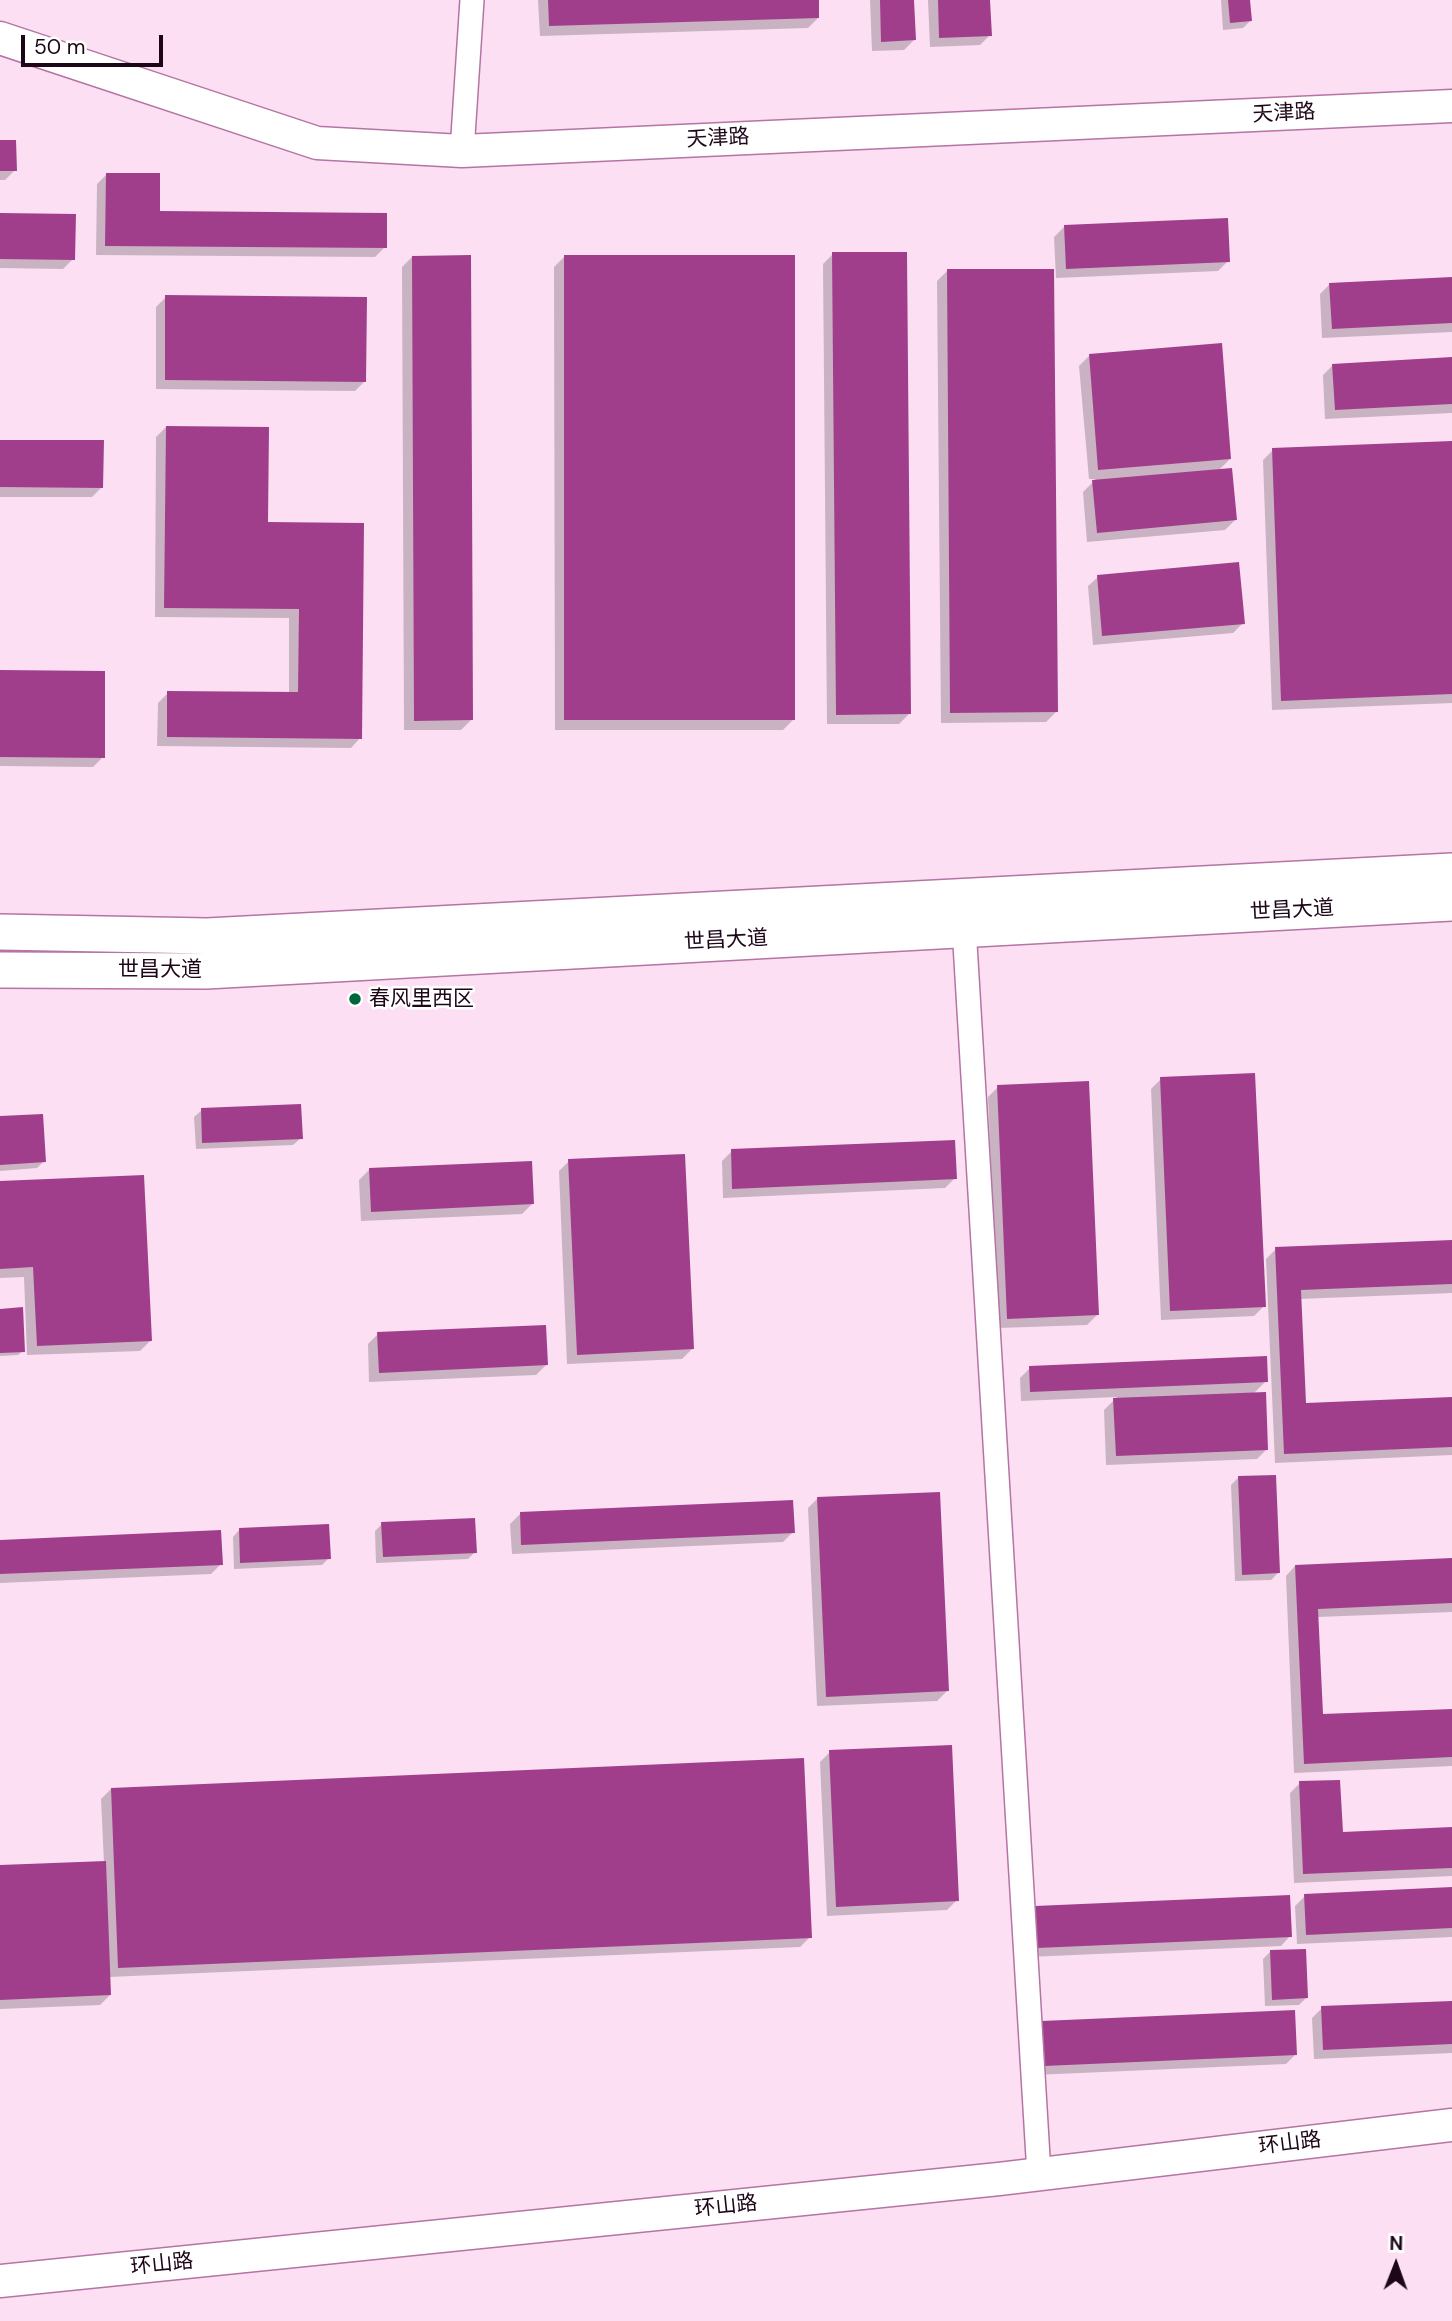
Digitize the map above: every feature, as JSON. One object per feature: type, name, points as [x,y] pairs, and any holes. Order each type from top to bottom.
[{"type":"main road","name":"天津路","points":[[0,38],[317,143],[462,151],[1452,106]]},
{"type":"main road","name":"世昌大道","points":[[0,932],[207,936],[1452,871]]},
{"type":"main road","name":"世昌大道","points":[[0,970],[206,971],[964,927],[1452,903]]},
{"type":"main road","name":"环山路","points":[[0,2281],[1039,2174],[1452,2125]]},
{"type":"street","points":[[462,151],[472,0]]},
{"type":"street","points":[[964,927],[1039,2174]]},
{"type":"building","points":[[548,0],[819,0],[819,18],[549,26]]},
{"type":"building","points":[[880,0],[914,0],[916,40],[881,42]]},
{"type":"building","points":[[938,0],[990,0],[992,36],[939,38]]},
{"type":"building","points":[[1228,0],[1250,0],[1252,21],[1230,23]]},
{"type":"building","points":[[0,140],[16,140],[17,171],[0,171]]},
{"type":"building","points":[[106,173],[160,173],[160,211],[387,213],[387,248],[105,246]]},
{"type":"building","points":[[0,213],[76,214],[75,260],[0,259]]},
{"type":"building","points":[[1228,218],[1230,262],[1066,269],[1064,225]]},
{"type":"building","points":[[832,252],[907,252],[911,714],[836,715]]},
{"type":"building","points":[[471,255],[473,720],[414,721],[412,256]]},
{"type":"building","points":[[564,255],[795,255],[795,720],[564,720]]},
{"type":"building","points":[[947,269],[1054,269],[1058,712],[950,713]]},
{"type":"building","points":[[1452,277],[1452,323],[1332,329],[1329,283]]},
{"type":"building","points":[[165,295],[367,297],[366,382],[165,380]]},
{"type":"building","points":[[1222,343],[1231,459],[1098,470],[1089,354]]},
{"type":"building","points":[[1452,357],[1452,404],[1335,410],[1332,364]]},
{"type":"building","points":[[166,426],[269,427],[268,522],[364,523],[362,739],[167,737],[167,691],[298,692],[299,609],[164,608]]},
{"type":"building","points":[[0,440],[104,440],[103,488],[0,487]]},
{"type":"building","points":[[1452,441],[1452,694],[1281,701],[1272,448]]},
{"type":"building","points":[[1232,468],[1237,520],[1097,533],[1092,480]]},
{"type":"building","points":[[1239,562],[1245,624],[1102,636],[1097,575]]},
{"type":"building","points":[[0,670],[105,671],[105,758],[0,757]]},
{"type":"building","points":[[1255,1073],[1266,1307],[1170,1311],[1160,1077]]},
{"type":"building","points":[[1089,1081],[1099,1315],[1007,1319],[997,1085]]},
{"type":"building","points":[[301,1104],[303,1139],[202,1143],[201,1108]]},
{"type":"building","points":[[43,1114],[46,1162],[0,1165],[0,1116]]},
{"type":"building","points":[[955,1140],[957,1179],[732,1189],[731,1149]]},
{"type":"building","points":[[685,1154],[694,1349],[577,1355],[568,1159]]},
{"type":"building","points":[[532,1161],[534,1204],[371,1212],[369,1168]]},
{"type":"building","points":[[144,1175],[152,1341],[37,1346],[33,1267],[0,1269],[0,1181]]},
{"type":"building","points":[[1452,1240],[1452,1284],[1301,1290],[1306,1403],[1452,1397],[1452,1447],[1284,1454],[1275,1247]]},
{"type":"building","points":[[23,1307],[25,1352],[0,1353],[0,1309]]},
{"type":"building","points":[[546,1325],[548,1365],[379,1373],[377,1332]]},
{"type":"building","points":[[1267,1356],[1268,1382],[1030,1392],[1029,1366]]},
{"type":"building","points":[[1266,1392],[1268,1450],[1116,1456],[1113,1398]]},
{"type":"building","points":[[1276,1475],[1280,1573],[1242,1575],[1238,1476]]},
{"type":"building","points":[[940,1492],[949,1691],[826,1697],[817,1497]]},
{"type":"building","points":[[793,1500],[795,1533],[521,1545],[520,1512]]},
{"type":"building","points":[[475,1518],[477,1553],[383,1557],[381,1522]]},
{"type":"building","points":[[329,1524],[331,1559],[240,1563],[239,1528]]},
{"type":"building","points":[[221,1530],[223,1565],[0,1574],[0,1540]]},
{"type":"building","points":[[1452,1558],[1452,1603],[1318,1609],[1323,1714],[1452,1709],[1452,1757],[1304,1764],[1295,1565]]},
{"type":"building","points":[[952,1745],[959,1901],[836,1907],[829,1750]]},
{"type":"building","points":[[804,1758],[812,1938],[118,1968],[111,1788]]},
{"type":"building","points":[[1340,1780],[1343,1832],[1452,1827],[1452,1868],[1303,1874],[1299,1781]]},
{"type":"building","points":[[106,1861],[111,1995],[0,2000],[0,1865]]},
{"type":"building","points":[[1452,1887],[1452,1928],[1306,1935],[1304,1894]]},
{"type":"building","points":[[1290,1895],[1292,1937],[1037,1948],[1035,1906]]},
{"type":"building","points":[[1306,1949],[1308,1998],[1272,2000],[1270,1950]]},
{"type":"building","points":[[1452,2001],[1452,2044],[1323,2050],[1321,2006]]},
{"type":"building","points":[[1295,2010],[1297,2055],[1044,2066],[1042,2021]]},
{"type":"place","name":"春风里西区","points":[[355,999]]}]
